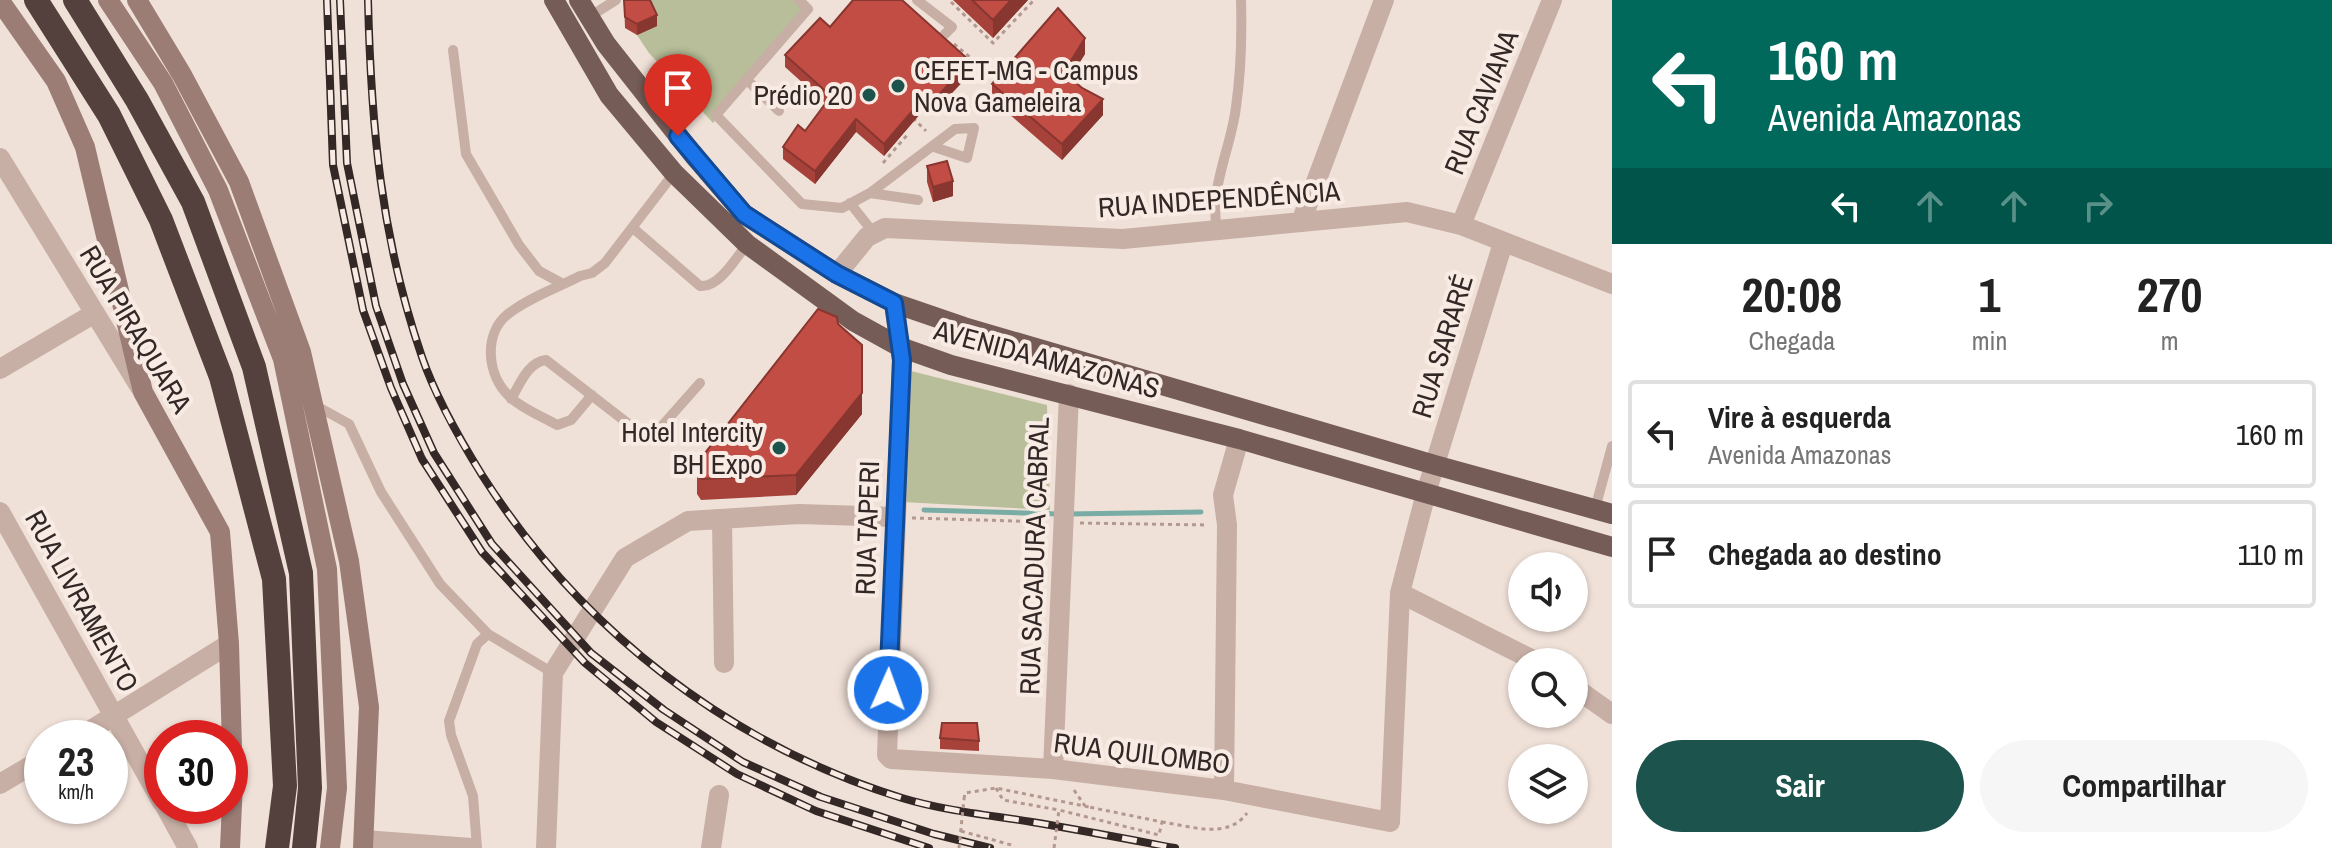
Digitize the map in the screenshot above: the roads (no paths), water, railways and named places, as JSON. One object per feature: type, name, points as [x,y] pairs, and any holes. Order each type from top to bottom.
[{"type":"highway","points":[[36,0],[109,115],[161,220],[221,377],[274,579],[285,786],[277,848]]},
{"type":"highway","points":[[75,0],[137,100],[193,202],[254,367],[301,573],[310,788],[304,848]]},
{"type":"main road","name":"AVENIDA AMAZONAS","points":[[554,0],[609,95],[674,173],[747,244],[853,321],[900,347],[951,365],[1239,439],[1612,547]]},
{"type":"main road","name":"AVENIDA AMAZONAS","points":[[584,8],[620,62],[744,214],[837,274],[894,303],[964,327],[1603,511]]},
{"type":"street","points":[[108,0],[163,83],[218,190],[283,359],[327,569],[337,788],[330,848]]},
{"type":"street","points":[[137,0],[182,75],[239,182],[301,352],[349,561],[369,707],[364,844],[474,848]]},
{"type":"street","points":[[1301,222],[1384,0]]},
{"type":"street","name":"RUA CAVIANA","points":[[1461,225],[1552,0]]},
{"type":"street","points":[[0,1],[56,81],[85,147],[143,392]]},
{"type":"street","name":"RUA PIRAQUARA","points":[[0,158],[143,392],[220,532],[229,644]]},
{"type":"street","name":"RUA INDEPENDÊNCIA","points":[[873,232],[885,228],[1123,239],[1407,212],[1461,225],[1612,284]]},
{"type":"street","points":[[837,274],[873,232]]},
{"type":"street","name":"RUA SARARÉ","points":[[1390,822],[1400,593],[1426,493],[1503,243]]},
{"type":"street","name":"RUA TAPERI","points":[[887,755],[900,347],[894,303]]},
{"type":"street","points":[[0,369],[95,313]]},
{"type":"street","name":"RUA SACADURA CABRAL","points":[[1053,769],[1069,394]]},
{"type":"street","points":[[1224,790],[1227,525],[1223,495],[1239,439]]},
{"type":"street","name":"RUA LIVRAMENTO","points":[[0,512],[144,770]]},
{"type":"street","points":[[546,848],[553,673],[625,558],[688,521],[799,514],[896,517]]},
{"type":"street","points":[[722,519],[724,663]]},
{"type":"street","points":[[1400,593],[1509,648]]},
{"type":"street","points":[[107,720],[229,644]]},
{"type":"street","points":[[229,644],[233,782],[230,848]]},
{"type":"street","points":[[1588,697],[1612,714]]},
{"type":"street","name":"RUA QUILOMBO","points":[[887,755],[891,759],[1053,769],[1224,790],[1390,822]]},
{"type":"street","points":[[0,784],[24,770]]},
{"type":"street","points":[[711,848],[719,795]]},
{"type":"street","name":"RUA LIVRAMENTO","points":[[174,824],[188,848]]},
{"type":"lane","points":[[584,8],[616,0]]},
{"type":"lane","points":[[799,0],[808,9],[716,115],[802,204],[842,208],[870,193],[934,147]]},
{"type":"lane","points":[[917,0],[952,27],[944,35]]},
{"type":"lane","points":[[1217,230],[1214,218],[1218,177],[1236,110],[1241,0]]},
{"type":"lane","points":[[453,50],[466,154],[519,245],[539,271],[563,284]]},
{"type":"lane","points":[[747,80],[779,111]]},
{"type":"lane","points":[[592,395],[571,420],[557,425],[511,399],[501,387],[492,363],[490,343],[496,326],[510,312],[563,284],[592,273],[605,263],[674,173]]},
{"type":"lane","points":[[870,193],[918,200]]},
{"type":"lane","points":[[850,203],[873,232]]},
{"type":"lane","points":[[633,228],[700,286],[707,287],[715,283],[747,244]]},
{"type":"lane","points":[[511,399],[531,366],[537,361],[546,360],[639,432],[653,436],[700,383]]},
{"type":"lane","points":[[313,404],[349,424],[381,492],[440,584],[488,634],[553,673]]},
{"type":"lane","points":[[1603,511],[1612,446]]},
{"type":"lane","points":[[474,848],[473,796],[449,721],[477,644],[488,634]]},
{"type":"waterway","points":[[924,510],[1058,514]]},
{"type":"waterway","points":[[1068,514],[1201,512]]},
{"type":"railway","points":[[327,0],[333,165],[363,310],[391,388],[422,459],[482,552],[585,663],[656,722],[737,774],[816,811],[929,848]]},
{"type":"railway","points":[[340,0],[347,163],[376,306],[403,384],[434,453],[492,544],[591,653],[664,710],[743,762],[821,797],[934,834],[990,848]]},
{"type":"railway","points":[[368,0],[372,92],[381,181],[397,269],[422,357],[449,418],[482,475],[521,531],[564,583],[612,631],[718,713],[838,775],[934,806],[1175,848]]},
{"type":"place","name":"CEFET-MG - Campus Nova Gameleira","points":[[898,86]]},
{"type":"place","name":"Prédio 20","points":[[869,95]]},
{"type":"place","name":"Hotel Intercity BH Expo","points":[[779,448]]}]
